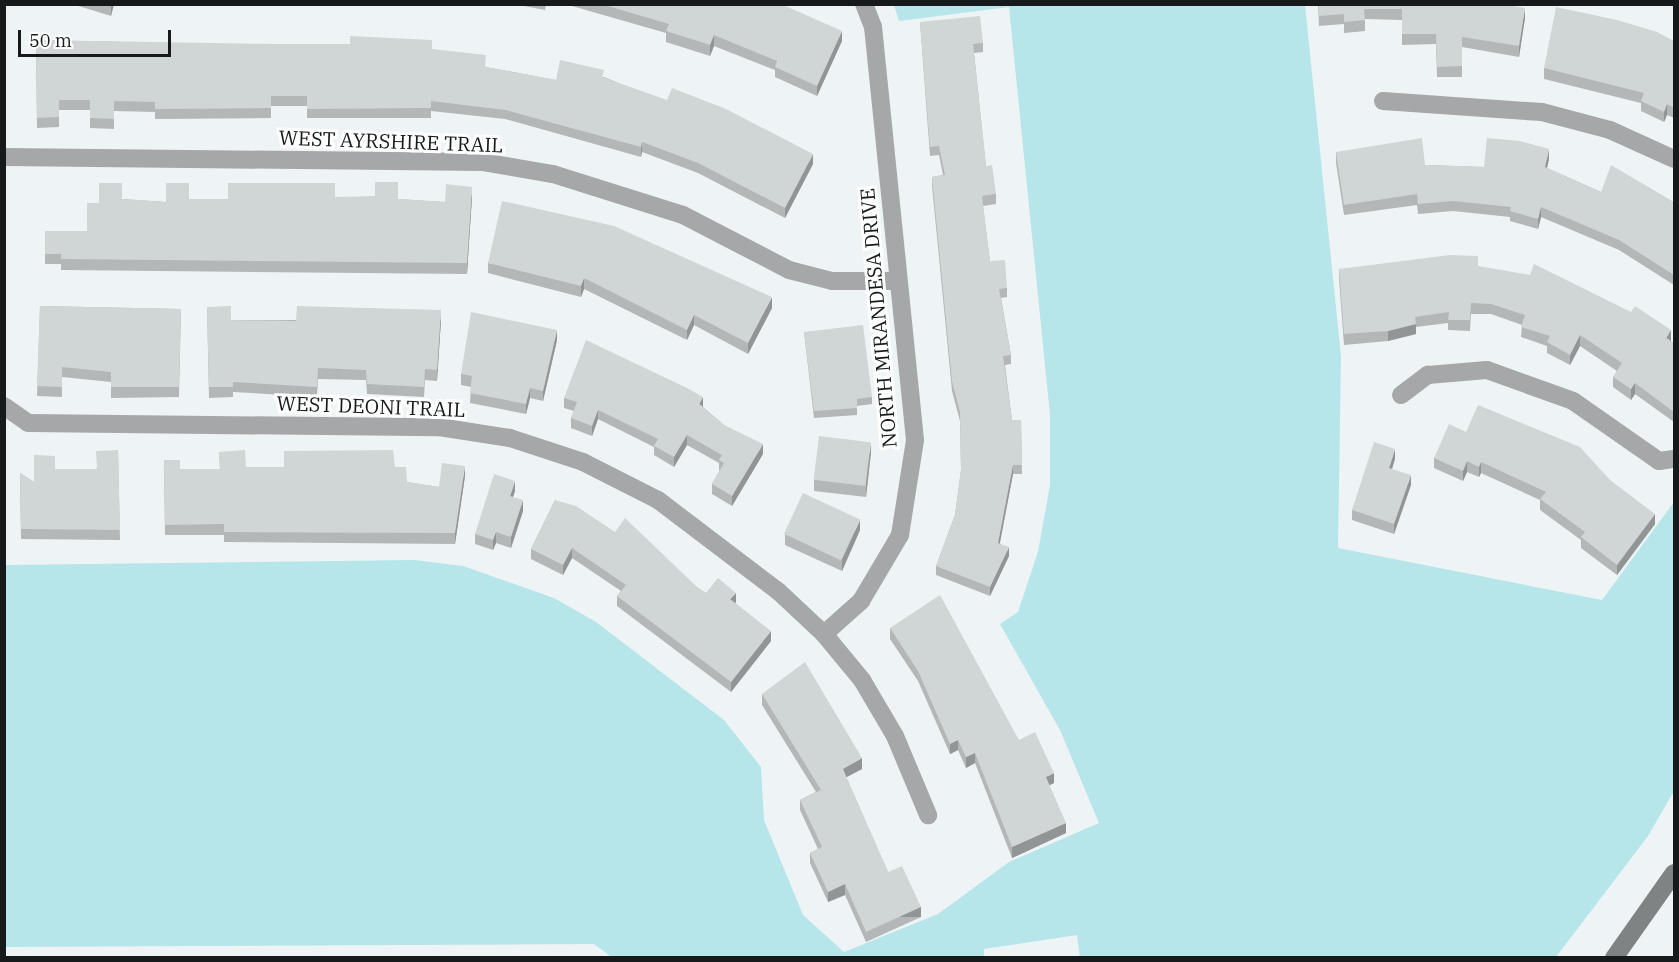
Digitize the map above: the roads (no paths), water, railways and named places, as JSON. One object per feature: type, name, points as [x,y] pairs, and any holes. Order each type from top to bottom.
[{"type":"main road","points":[[1614,957],[1674,873]]},
{"type":"street","name":"NORTH MIRANDESA DRIVE","points":[[824,634],[881,573],[900,535],[910,489],[915,440],[865,5]]},
{"type":"street","points":[[1383,101],[1542,112],[1610,130],[1674,159]]},
{"type":"street","name":"WEST AYRSHIRE TRAIL","points":[[4,157],[483,162],[553,174],[683,215],[789,270],[832,281],[898,281]]},
{"type":"street","points":[[1401,394],[1428,375],[1487,370],[1573,401],[1659,461],[1674,459]]},
{"type":"street","name":"WEST DEONI TRAIL","points":[[6,409],[28,423],[439,427],[510,438],[583,462],[658,500],[727,549],[824,634],[862,680],[895,736],[928,816]]}]
